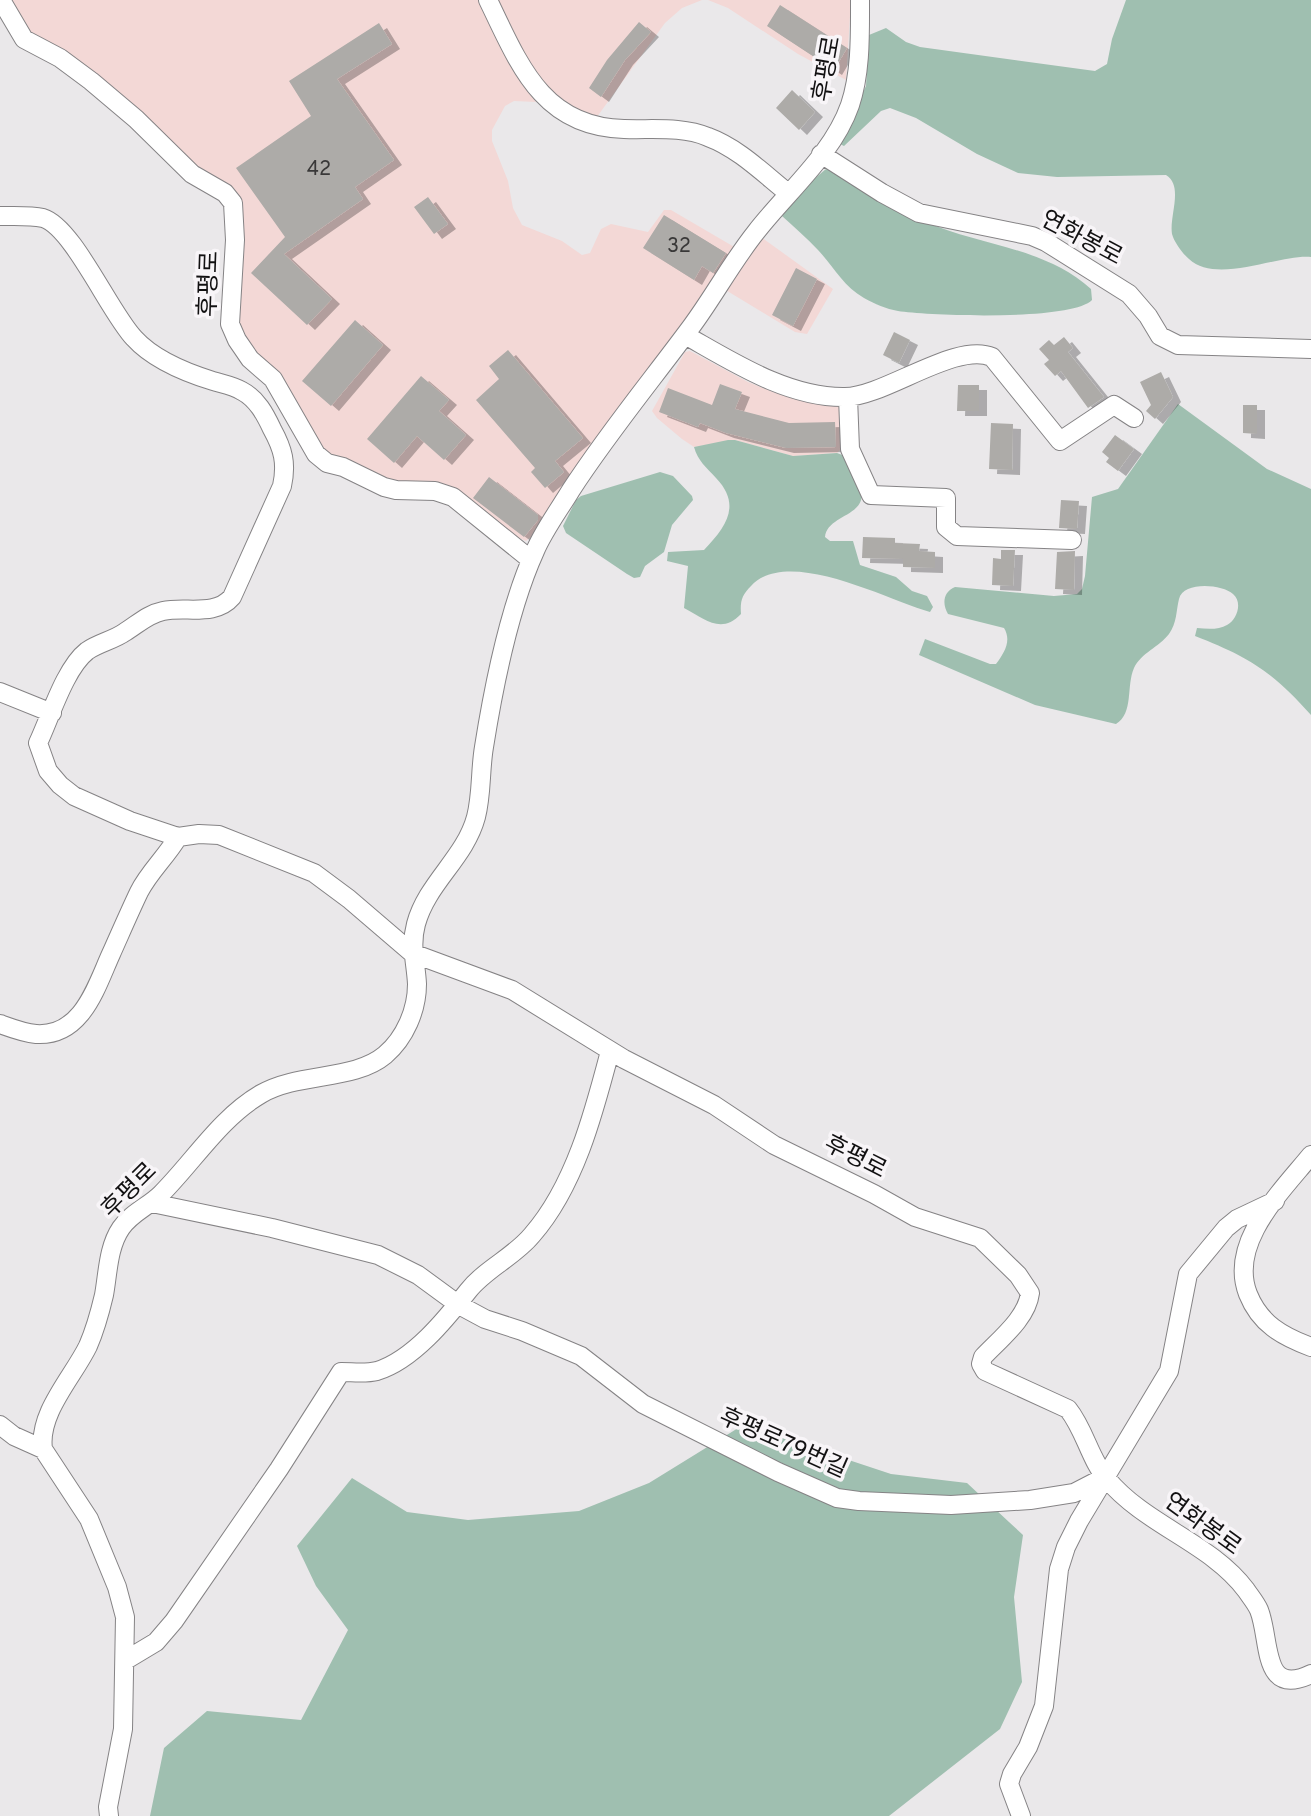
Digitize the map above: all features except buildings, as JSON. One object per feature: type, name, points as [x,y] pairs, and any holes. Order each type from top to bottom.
[{"type":"street","name":"후평로","points":[[1,0],[24,39],[60,58],[91,81],[136,119],[192,174],[216,186],[233,203],[235,240],[230,324],[250,359],[273,379],[316,454],[327,463],[343,467],[384,487],[435,491],[453,497],[531,560]]},
{"type":"street","points":[[488,0],[522,67],[558,110],[582,123],[608,129],[691,131],[710,137],[745,159],[788,193]]},
{"type":"street","name":"후평로","points":[[43,1449],[46,1423],[93,1333],[113,1243],[119,1230],[152,1203],[236,1111],[261,1094],[288,1081],[370,1065],[400,1039],[414,1007],[417,985],[412,953],[415,927],[422,907],[470,835],[477,813],[484,747],[504,651],[536,547],[588,464],[685,335],[754,234],[821,154],[849,107],[856,76],[860,0]]},
{"type":"street","name":"연화봉로","points":[[821,154],[919,213],[1032,236],[1046,242],[1129,294],[1167,341],[1178,345],[1311,349]]},
{"type":"street","name":"후평로","points":[[0,216],[44,219],[55,225],[134,339],[169,363],[242,391],[254,400],[285,456],[282,486],[232,597],[225,605],[152,614],[124,633],[88,650],[77,662],[38,743],[48,771],[60,785],[94,806],[178,837],[219,835],[314,873],[412,953],[512,990],[610,1051],[714,1105],[774,1145],[915,1217],[980,1238],[995,1249],[1030,1293],[1029,1305],[983,1357],[981,1364],[985,1371],[1068,1409],[1077,1420],[1105,1477]]},
{"type":"street","points":[[685,335],[765,378],[810,393],[848,397],[868,393],[932,365],[982,352],[992,357],[1060,441],[1114,405],[1134,418]]},
{"type":"street","points":[[848,397],[850,449],[871,495],[946,498],[946,527],[957,536],[1072,540]]},
{"type":"street","points":[[0,692],[52,713]]},
{"type":"street","points":[[0,1024],[36,1034],[46,1033],[69,1023],[82,1013],[97,990],[147,878],[178,837]]},
{"type":"street","points":[[126,1660],[156,1642],[174,1621],[279,1469],[341,1372],[380,1370],[399,1359],[436,1329],[459,1305],[469,1289],[534,1234],[577,1159],[610,1051]]},
{"type":"street","points":[[1311,1155],[1257,1226],[1242,1265],[1243,1282],[1252,1305],[1274,1331],[1311,1347]]},
{"type":"street","points":[[1021,1816],[1009,1784],[1044,1706],[1059,1569],[1066,1547],[1169,1371],[1188,1274],[1226,1228],[1237,1219],[1275,1201]]},
{"type":"street","name":"후평로79번길","points":[[152,1203],[272,1228],[378,1255],[418,1275],[459,1305],[485,1319],[581,1356],[643,1404],[837,1498],[951,1505],[1030,1500],[1074,1493],[1105,1477]]},
{"type":"street","points":[[0,1425],[14,1436],[43,1449],[89,1519],[125,1617],[123,1729],[108,1807],[109,1816]]},
{"type":"street","name":"연화봉로","points":[[1105,1477],[1146,1515],[1206,1554],[1243,1586],[1259,1608],[1275,1672],[1285,1680],[1298,1680],[1311,1674]]},
{"type":"shaded area","points":[[8,0],[480,0],[515,74],[536,102],[514,101],[505,106],[492,130],[492,141],[508,181],[513,208],[522,225],[562,241],[582,255],[590,253],[601,229],[611,224],[648,232],[664,210],[671,210],[736,248],[539,530],[526,541],[507,532],[500,523],[454,488],[441,483],[413,484],[385,479],[326,454],[239,325],[242,222],[193,164],[29,35]]},
{"type":"shaded area","points":[[495,0],[702,0],[682,8],[665,23],[594,121],[546,93]]},
{"type":"shaded area","points":[[708,0],[851,0],[846,80],[798,54],[728,8]]},
{"type":"shaded area","points":[[761,237],[833,289],[807,334],[795,332],[724,289]]},
{"type":"shaded area","points":[[690,351],[773,392],[798,400],[841,406],[842,448],[837,453],[793,456],[735,440],[694,447],[652,411],[685,352]]},
{"type":"green space","points":[[1126,0],[1311,0],[1311,257],[1231,269],[1201,266],[1187,257],[1173,237],[1175,194],[1174,186],[1166,175],[1057,177],[1018,173],[977,154],[916,118],[890,108],[881,111],[844,146],[838,143],[866,86],[869,35],[886,28],[906,42],[920,47],[1095,71],[1107,64]]},
{"type":"green space","points":[[826,169],[926,222],[1053,264],[1091,289],[1092,300],[1079,307],[1058,311],[1000,315],[915,313],[885,308],[872,302],[850,288],[814,246],[782,216],[808,184]]},
{"type":"green space","points":[[1178,404],[1267,469],[1311,489],[1311,715],[1259,667],[1195,636],[1197,628],[1227,625],[1238,611],[1238,602],[1233,594],[1212,586],[1195,587],[1182,593],[1169,634],[1134,668],[1125,713],[1116,724],[1035,705],[919,655],[925,639],[990,664],[996,664],[1004,651],[1007,638],[1004,628],[948,614],[945,599],[955,587],[1054,596],[1077,594],[1082,589],[1085,576],[1092,497],[1118,489]]},
{"type":"green space","points":[[728,440],[793,456],[837,453],[845,456],[860,487],[861,499],[853,511],[832,524],[825,537],[830,541],[853,541],[860,565],[896,577],[912,591],[927,596],[933,607],[930,612],[838,580],[813,573],[789,572],[768,575],[751,586],[742,598],[741,614],[727,623],[713,623],[684,608],[688,566],[667,561],[668,552],[704,550],[719,533],[729,507],[724,488],[700,460],[694,447]]},
{"type":"green space","points":[[660,472],[673,476],[693,500],[672,525],[664,552],[645,566],[640,577],[627,574],[566,533],[563,526],[581,496]]},
{"type":"green space","points":[[743,1425],[891,1474],[967,1483],[1023,1535],[1014,1597],[1022,1682],[1000,1729],[889,1816],[150,1816],[164,1748],[207,1711],[301,1720],[348,1630],[316,1586],[297,1546],[352,1478],[407,1512],[468,1520],[579,1511],[649,1483]]}]
